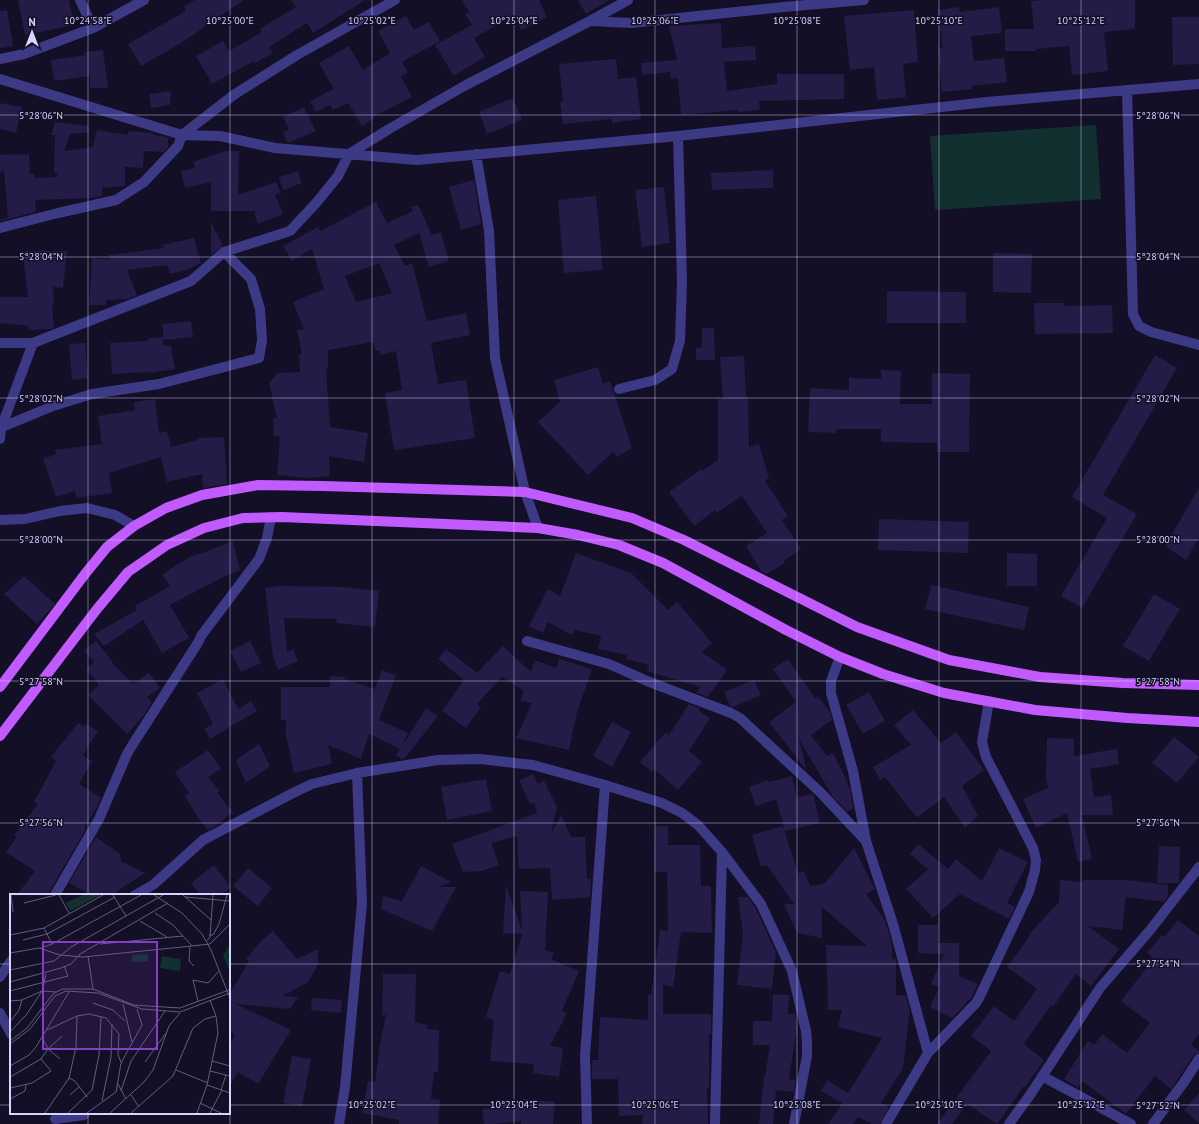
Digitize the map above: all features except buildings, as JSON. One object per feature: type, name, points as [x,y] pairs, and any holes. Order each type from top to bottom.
[{"type":"main road","points":[[0,687],[84,574],[107,547],[134,526],[166,508],[202,496],[258,485],[525,492],[632,518],[684,540],[857,627],[949,660],[1040,677],[1122,683],[1199,686]]},
{"type":"main road","points":[[0,736],[97,609],[128,572],[167,545],[204,528],[243,518],[271,517],[538,528],[578,535],[619,545],[663,563],[786,630],[840,657],[884,674],[944,693],[1035,710],[1127,718],[1199,722]]},
{"type":"street","points":[[80,0],[94,28]]},
{"type":"street","points":[[0,59],[24,54],[94,28],[144,0]]},
{"type":"street","points":[[0,228],[116,200],[144,182],[178,146],[182,135],[235,94],[297,56],[395,0]]},
{"type":"street","points":[[0,343],[33,343],[191,281],[224,252],[290,231],[318,202],[338,176],[349,154],[389,129],[466,85],[628,0]]},
{"type":"street","points":[[590,21],[631,23],[864,0]]},
{"type":"street","points":[[0,79],[182,135],[220,136],[275,148],[417,160],[678,136],[987,102],[1199,84]]},
{"type":"street","points":[[1127,90],[1133,314],[1139,326],[1151,332],[1199,345]]},
{"type":"street","points":[[619,388],[655,380],[672,369],[680,341],[682,281],[678,136]]},
{"type":"street","points":[[476,154],[489,231],[495,358],[525,492],[538,528]]},
{"type":"street","points":[[0,428],[53,406],[92,394],[159,384],[259,358],[262,340],[260,309],[251,279],[224,252]]},
{"type":"street","points":[[0,439],[0,428],[33,343]]},
{"type":"street","points":[[0,520],[25,519],[60,511],[87,508],[115,515],[134,526]]},
{"type":"street","points":[[56,894],[101,815],[127,754],[133,744],[201,636],[259,559],[267,538],[271,517]]},
{"type":"street","points":[[527,641],[609,664],[647,681],[731,713],[740,718],[820,792],[866,841]]},
{"type":"street","points":[[840,657],[831,681],[831,693],[853,771],[866,841],[893,924],[928,1053]]},
{"type":"street","points":[[886,1124],[928,1053],[979,998],[1029,892],[1035,870],[1036,860],[1034,848],[986,757],[982,742],[989,701]]},
{"type":"street","points":[[137,894],[153,885],[203,840],[312,784],[356,773],[438,760],[480,758],[533,765],[662,803],[682,813],[698,825],[722,852],[762,904],[792,971],[806,1031],[807,1042],[807,1056],[794,1124]]},
{"type":"street","points":[[340,1124],[345,1087],[362,903],[356,773]]},
{"type":"street","points":[[587,1124],[585,1056],[605,785]]},
{"type":"street","points":[[715,1124],[722,852]]},
{"type":"street","points":[[1008,1124],[1042,1076],[1100,988],[1151,929],[1199,867]]},
{"type":"street","points":[[0,977],[10,963]]},
{"type":"street","points":[[0,1013],[10,1032]]},
{"type":"street","points":[[1153,1124],[1199,1060]]},
{"type":"street","points":[[1042,1076],[1132,1124]]},
{"type":"street","points":[[54,1120],[84,1114]]},
{"type":"green space","points":[[1096,125],[1101,199],[935,210],[930,136]]}]
